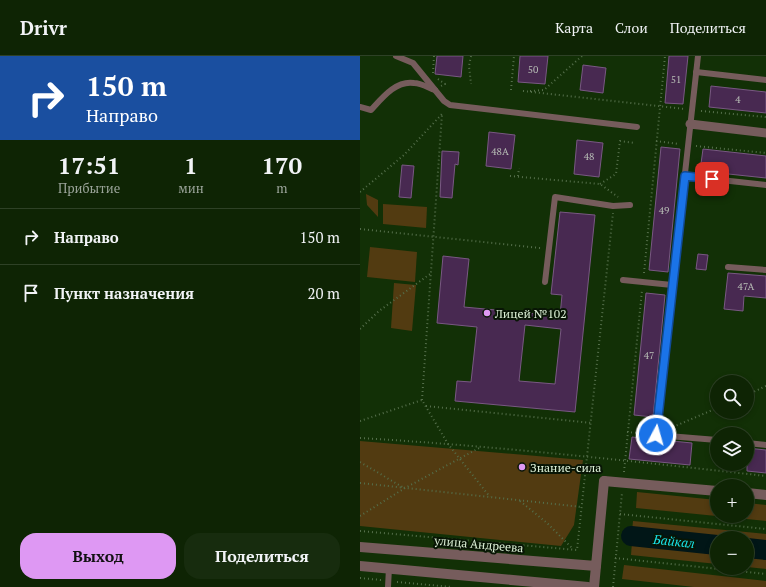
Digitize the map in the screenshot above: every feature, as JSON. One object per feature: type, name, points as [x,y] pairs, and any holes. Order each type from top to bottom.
[{"type":"street","points":[[690,124],[766,133]]},
{"type":"street","points":[[594,587],[604,481],[710,489]]},
{"type":"street","points":[[754,494],[766,495]]},
{"type":"street","name":"улица Андреева","points":[[360,547],[596,566]]},
{"type":"street","points":[[360,566],[588,587]]},
{"type":"lane","points":[[396,56],[413,63]]},
{"type":"lane","points":[[410,56],[413,63],[435,90],[444,101],[450,105],[637,127]]},
{"type":"lane","points":[[698,56],[656,435],[710,439]]},
{"type":"lane","points":[[696,72],[766,80]]},
{"type":"lane","points":[[360,107],[371,110],[386,94],[402,84],[414,82],[435,90]]},
{"type":"lane","points":[[685,176],[766,186]]},
{"type":"lane","points":[[545,282],[555,197],[613,206],[630,205]]},
{"type":"lane","points":[[728,267],[766,270]]},
{"type":"lane","points":[[622,280],[672,285]]},
{"type":"lane","points":[[754,444],[766,445]]},
{"type":"lane","points":[[388,584],[389,568]]},
{"type":"path","points":[[434,56],[432,75],[445,84]]},
{"type":"path","points":[[471,56],[469,66],[471,84]]},
{"type":"path","points":[[511,90],[514,56]]},
{"type":"path","points":[[582,56],[544,90],[523,92],[766,117]]},
{"type":"path","points":[[613,587],[665,56]]},
{"type":"path","points":[[360,192],[404,155],[442,114],[448,112]]},
{"type":"path","points":[[442,114],[422,400],[448,444],[490,497]]},
{"type":"path","points":[[600,184],[616,174],[620,141],[635,143]]},
{"type":"path","points":[[656,141],[766,153]]},
{"type":"path","points":[[518,177],[519,168]]},
{"type":"path","points":[[510,176],[600,184],[630,205]]},
{"type":"path","points":[[360,531],[577,550],[592,423],[613,206]]},
{"type":"path","points":[[360,229],[549,248]]},
{"type":"path","points":[[360,329],[379,311],[430,274]]},
{"type":"path","points":[[754,392],[766,386]]},
{"type":"path","points":[[360,421],[422,400]]},
{"type":"path","points":[[426,406],[592,423]]},
{"type":"path","points":[[627,432],[656,435],[710,411]]},
{"type":"path","points":[[360,438],[588,456],[766,476]]},
{"type":"path","points":[[360,516],[405,488],[482,447]]},
{"type":"path","points":[[360,462],[405,488]]},
{"type":"path","points":[[360,482],[582,507]]},
{"type":"path","points":[[519,500],[547,523],[573,550]]},
{"type":"path","points":[[620,514],[766,529]]},
{"type":"path","points":[[615,558],[766,574]]},
{"type":"path","points":[[360,578],[388,584],[452,587]]},
{"type":"shaded area","points":[[366,194],[378,200],[378,217],[367,205]]},
{"type":"shaded area","points":[[383,204],[427,207],[426,228],[383,224]]},
{"type":"shaded area","points":[[370,247],[417,252],[415,282],[367,277]]},
{"type":"shaded area","points":[[394,283],[416,285],[412,331],[391,328]]},
{"type":"shaded area","points":[[360,441],[583,460],[574,525],[561,546],[360,526]]},
{"type":"shaded area","points":[[637,492],[710,499],[710,515],[636,508]]},
{"type":"shaded area","points":[[754,504],[766,505],[766,521],[754,520]]},
{"type":"shaded area","points":[[633,521],[735,531],[710,531],[710,540],[632,531]]},
{"type":"shaded area","points":[[754,533],[766,534],[766,546],[754,545]]},
{"type":"shaded area","points":[[632,542],[710,549],[710,563],[631,555]]},
{"type":"shaded area","points":[[754,554],[766,555],[766,569],[754,568]]},
{"type":"shaded area","points":[[624,565],[766,581],[766,587],[694,587],[622,579]]},
{"type":"building","points":[[437,56],[463,56],[461,77],[435,74]]},
{"type":"building","points":[[520,56],[548,56],[545,84],[518,82]]},
{"type":"building","points":[[669,56],[688,56],[683,104],[665,103]]},
{"type":"building","points":[[583,65],[606,68],[603,93],[580,90]]},
{"type":"building","points":[[711,86],[766,92],[766,113],[709,107]]},
{"type":"building","points":[[489,132],[515,135],[511,169],[486,166]]},
{"type":"building","points":[[577,140],[603,143],[599,177],[574,174]]},
{"type":"building","points":[[661,147],[680,149],[668,272],[649,270]]},
{"type":"building","points":[[703,149],[766,156],[766,178],[700,171]]},
{"type":"building","points":[[442,151],[459,152],[458,165],[455,164],[452,198],[440,197]]},
{"type":"building","points":[[402,165],[414,166],[411,198],[399,197]]},
{"type":"building","name":"Лицей №102","points":[[560,212],[595,215],[575,412],[455,401],[457,381],[471,382],[477,327],[437,323],[443,256],[469,259],[464,307],[560,316],[562,295],[551,294]],"holes":[[[525,325],[561,329],[555,384],[519,381]]]},
{"type":"building","points":[[698,254],[708,255],[706,270],[696,269]]},
{"type":"building","points":[[728,273],[766,276],[766,298],[744,296],[743,311],[724,309]]},
{"type":"building","points":[[646,293],[665,295],[653,417],[634,415]]},
{"type":"building","points":[[632,437],[692,443],[690,465],[629,459]]},
{"type":"building","points":[[754,449],[766,450],[766,473],[747,471],[754,471]]},
{"type":"waterway","name":"Байкал","points":[[631,536],[710,544]]},
{"type":"waterway","name":"Байкал","points":[[754,549],[766,550]]},
{"type":"place","name":"Лицей №102","points":[[487,313]]},
{"type":"place","name":"Знание-сила","points":[[522,467]]},
{"type":"route","points":[[656,435],[685,176],[712,179]]}]
